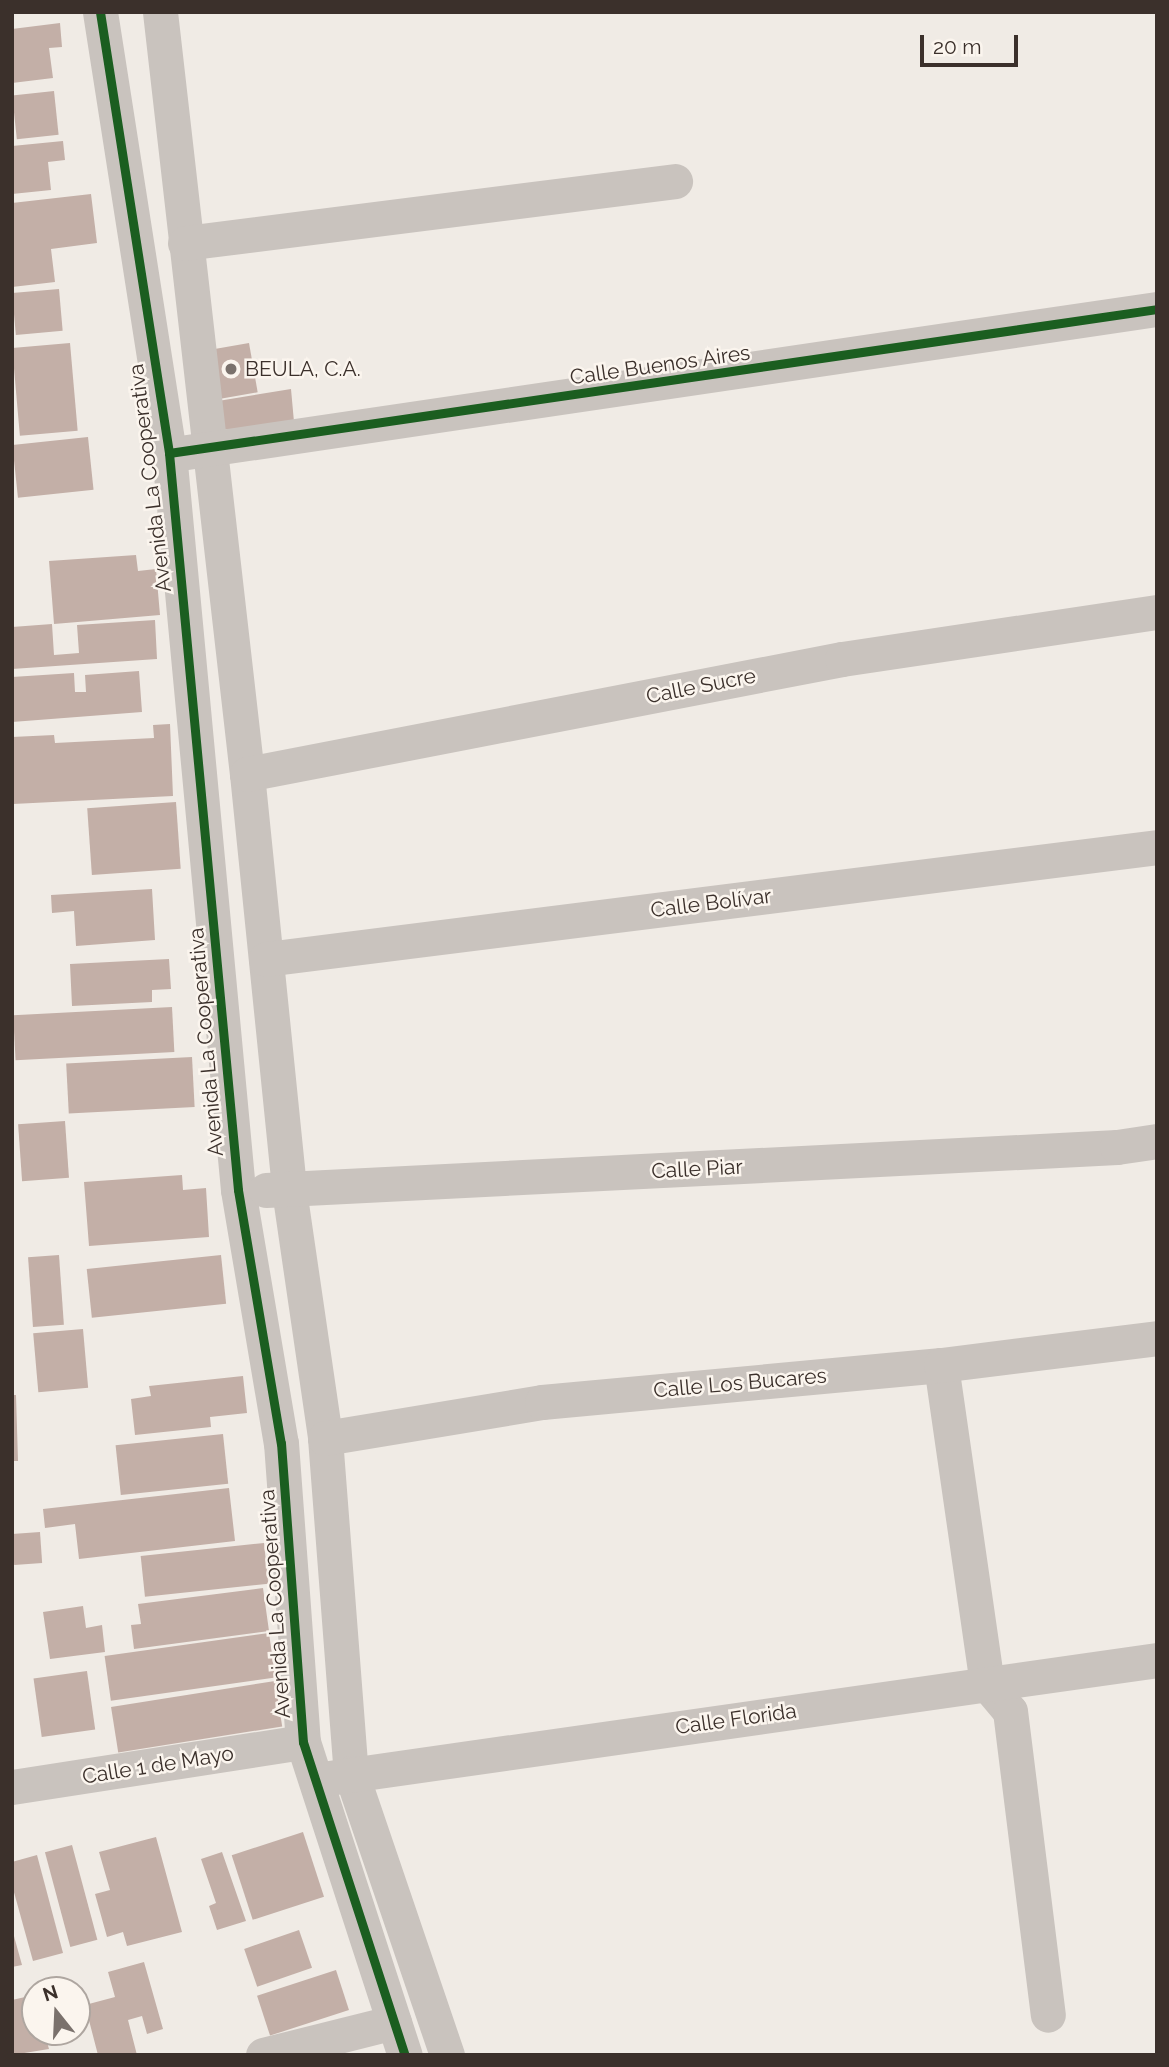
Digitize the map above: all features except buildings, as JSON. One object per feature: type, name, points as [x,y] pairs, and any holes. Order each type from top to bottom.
[{"type":"street","name":"Avenida La Cooperativa","points":[[100,12],[169,453],[238,1190],[281,1443],[303,1742],[400,2038]]},
{"type":"street","points":[[160,12],[247,774],[289,1190],[325,1438],[351,1773],[447,2055]]},
{"type":"street","points":[[185,243],[675,181]]},
{"type":"street","name":"Calle Buenos Aires","points":[[169,453],[209,450],[1157,309]]},
{"type":"street","name":"Calle Sucre","points":[[247,774],[842,659],[1157,612]]},
{"type":"street","name":"Calle Bolívar","points":[[266,959],[1157,847]]},
{"type":"street","name":"Calle Piar","points":[[238,1190],[289,1190],[1117,1147],[1157,1141]]},
{"type":"street","name":"Calle Los Bucares","points":[[325,1438],[542,1402],[941,1365],[1157,1338]]},
{"type":"street","points":[[941,1365],[987,1684],[1010,1711],[1048,2015]]},
{"type":"street","name":"Calle Florida","points":[[316,1781],[351,1773],[1157,1660]]},
{"type":"street","name":"Calle 1 de Mayo","points":[[12,1787],[303,1742]]},
{"type":"street","points":[[263,2055],[400,2038]]},
{"type":"cycle path","points":[[100,12],[169,453],[238,1190],[281,1443],[303,1742],[405,2055]]},
{"type":"cycle path","points":[[169,453],[1157,309]]},
{"type":"place","name":"BEULA, C.A.","points":[[231,369]]}]
